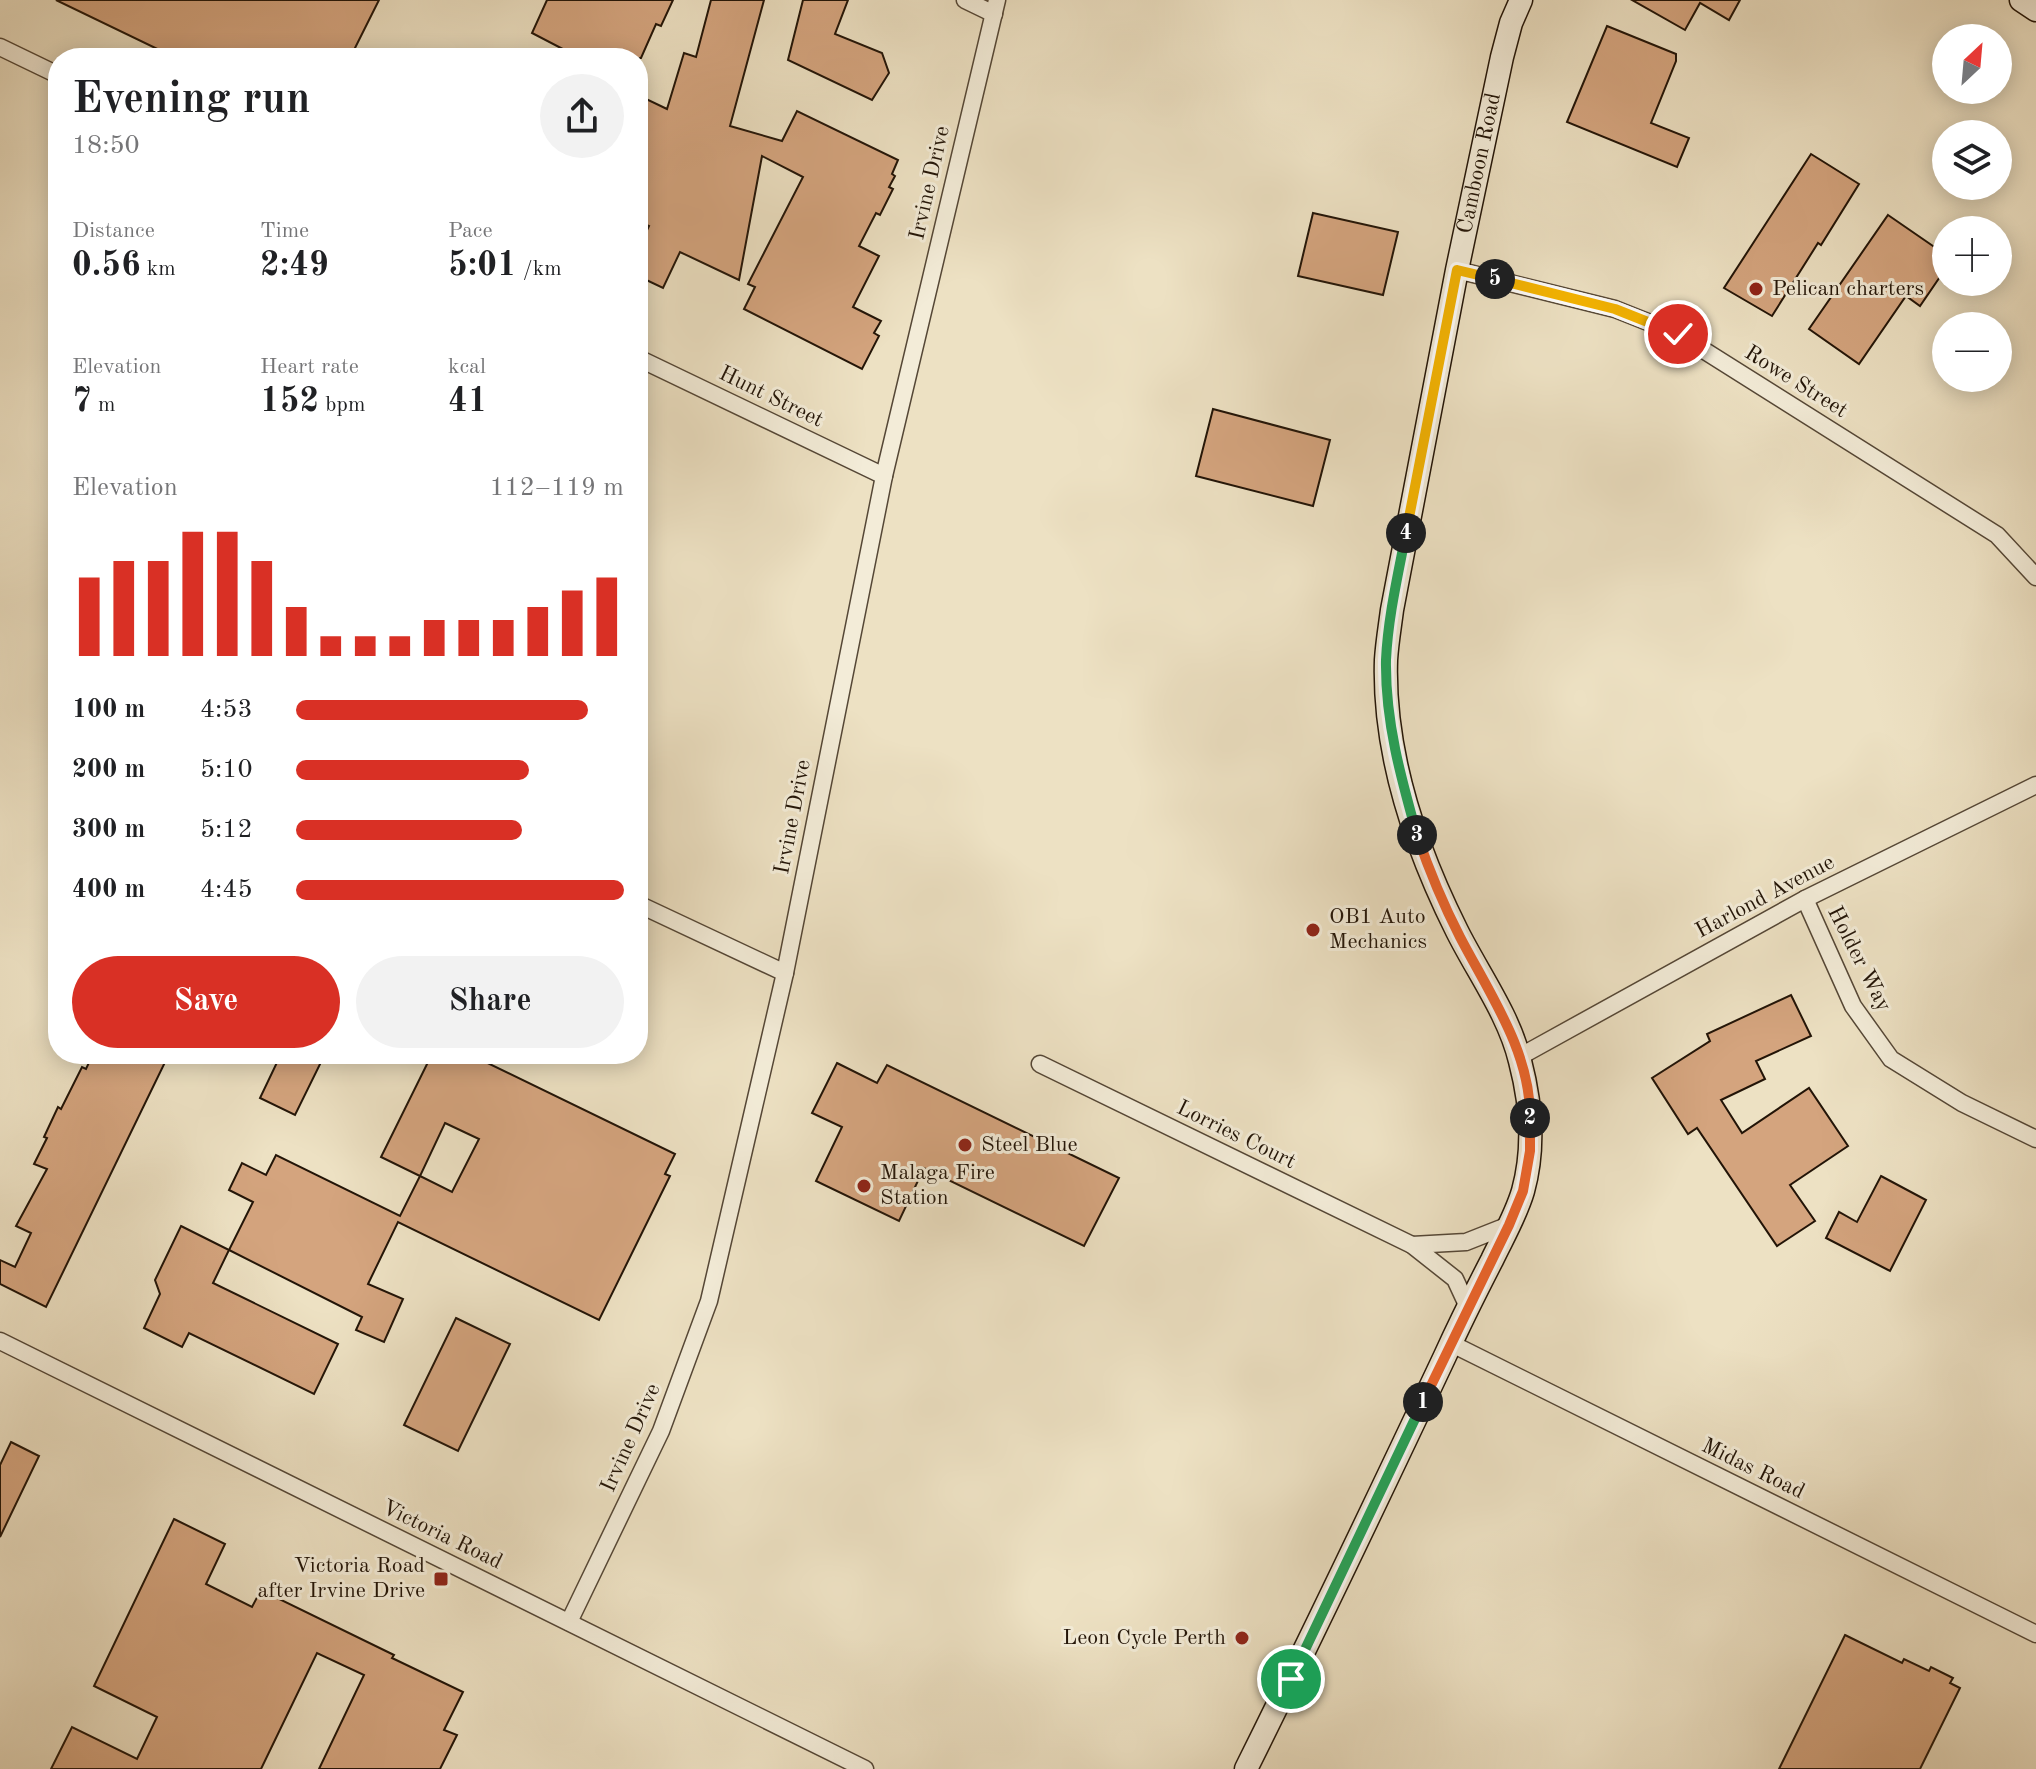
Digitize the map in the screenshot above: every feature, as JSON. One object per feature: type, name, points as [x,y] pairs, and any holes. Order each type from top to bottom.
[{"type":"street","points":[[965,0],[995,7]]},
{"type":"street","name":"Camboon Road","points":[[1246,1769],[1509,1225],[1523,1191],[1530,1151],[1530,1107],[1510,1030],[1433,883],[1398,768],[1389,718],[1386,660],[1392,610],[1457,270],[1502,57],[1521,0]]},
{"type":"street","points":[[2021,0],[2036,10]]},
{"type":"street","name":"Irvine Drive","points":[[569,1622],[661,1431],[709,1301],[785,973],[884,476],[995,7]]},
{"type":"street","points":[[0,47],[48,70]]},
{"type":"street","name":"Rowe Street","points":[[1457,270],[1615,309],[1678,334],[1997,535],[2036,577]]},
{"type":"street","name":"Hunt Street","points":[[648,363],[884,476]]},
{"type":"street","name":"Harlond Avenue","points":[[1519,1057],[1805,899],[2036,785]]},
{"type":"street","name":"Holder Way","points":[[1805,899],[1853,1006],[1891,1059],[1962,1103],[2036,1139]]},
{"type":"street","points":[[648,909],[785,973]]},
{"type":"street","name":"Lorries Court","points":[[1040,1064],[1412,1245],[1455,1279],[1468,1307]]},
{"type":"street","name":"Lorries Court","points":[[1412,1245],[1466,1242],[1509,1225]]},
{"type":"street","name":"Victoria Road","points":[[0,1341],[865,1769]]},
{"type":"street","name":"Midas Road","points":[[1450,1343],[2036,1634]]},
{"type":"building","points":[[56,0],[379,0],[355,48],[155,48]]},
{"type":"building","points":[[547,0],[673,0],[661,26],[656,24],[645,48],[561,48],[532,33]]},
{"type":"building","points":[[711,0],[764,0],[730,126],[782,141],[797,111],[898,160],[889,187],[893,189],[859,246],[879,256],[853,307],[881,321],[874,333],[879,336],[862,369],[744,309],[755,287],[748,284],[803,177],[762,156],[739,280],[680,252],[663,288],[648,281],[648,100],[667,109],[684,53],[696,57]]},
{"type":"building","points":[[803,0],[848,0],[835,34],[882,53],[889,73],[872,100],[788,60]]},
{"type":"building","points":[[1632,0],[1740,0],[1729,20],[1700,3],[1685,30]]},
{"type":"building","points":[[1607,26],[1676,54],[1651,123],[1689,138],[1677,167],[1567,122]]},
{"type":"building","points":[[1811,154],[1859,184],[1772,316],[1724,288]]},
{"type":"building","points":[[1313,213],[1398,232],[1383,295],[1298,276]]},
{"type":"building","points":[[1888,215],[1932,245],[1932,288],[1920,306],[1906,296],[1859,364],[1809,329]]},
{"type":"building","points":[[1213,409],[1330,440],[1313,506],[1196,476]]},
{"type":"building","points":[[1791,995],[1811,1036],[1756,1061],[1765,1079],[1721,1100],[1742,1133],[1809,1088],[1848,1146],[1790,1185],[1815,1221],[1777,1246],[1697,1128],[1688,1134],[1652,1078],[1710,1041],[1707,1034]]},
{"type":"building","name":"Steel Blue","points":[[837,1063],[877,1083],[887,1065],[1119,1178],[1084,1246],[924,1168],[899,1221],[816,1181],[842,1127],[812,1113]]},
{"type":"building","points":[[88,1064],[164,1064],[46,1307],[0,1284],[0,1260],[15,1267],[31,1233],[16,1226],[47,1169],[34,1164],[58,1107],[61,1109],[82,1067],[86,1069]]},
{"type":"building","points":[[276,1064],[320,1064],[295,1115],[260,1098]]},
{"type":"building","points":[[427,1064],[490,1064],[675,1154],[665,1174],[670,1176],[599,1320],[398,1222],[368,1284],[403,1299],[384,1342],[356,1330],[362,1317],[229,1250],[253,1202],[229,1190],[242,1163],[266,1175],[276,1155],[400,1216],[420,1176],[381,1157]],"holes":[[[445,1123],[479,1139],[452,1192],[420,1176]]]},
{"type":"building","points":[[1881,1176],[1926,1200],[1890,1271],[1826,1238],[1839,1212],[1857,1222]]},
{"type":"building","points":[[181,1226],[229,1250],[213,1283],[338,1344],[314,1394],[189,1333],[182,1347],[144,1328],[160,1294],[155,1280]]},
{"type":"building","points":[[456,1318],[510,1344],[458,1451],[404,1425]]},
{"type":"building","points":[[11,1442],[39,1456],[0,1537],[0,1465]]},
{"type":"building","points":[[174,1519],[225,1544],[206,1584],[252,1607],[261,1590],[463,1692],[444,1730],[457,1735],[440,1769],[319,1769],[364,1675],[317,1653],[261,1769],[51,1769],[72,1727],[137,1759],[157,1717],[94,1686]]},
{"type":"building","points":[[1845,1635],[1902,1663],[1904,1659],[1929,1671],[1931,1667],[1953,1678],[1950,1683],[1960,1688],[1920,1769],[1779,1769]]},
{"type":"place","name":"Pelican charters","points":[[1756,289]]},
{"type":"place","name":"OB1 Auto Mechanics","points":[[1313,930]]},
{"type":"place","name":"Steel Blue","points":[[965,1145]]},
{"type":"place","name":"Malaga Fire Station","points":[[864,1186]]},
{"type":"place","name":"Victoria Road after Irvine Drive","points":[[441,1579]]},
{"type":"place","name":"Leon Cycle Perth","points":[[1242,1638]]},
{"type":"route","points":[[1291,1679],[1509,1225],[1523,1191],[1530,1151],[1530,1107],[1519,1057],[1510,1030],[1433,883],[1398,768],[1389,718],[1386,660],[1392,610],[1457,270],[1615,309],[1678,334]]}]
